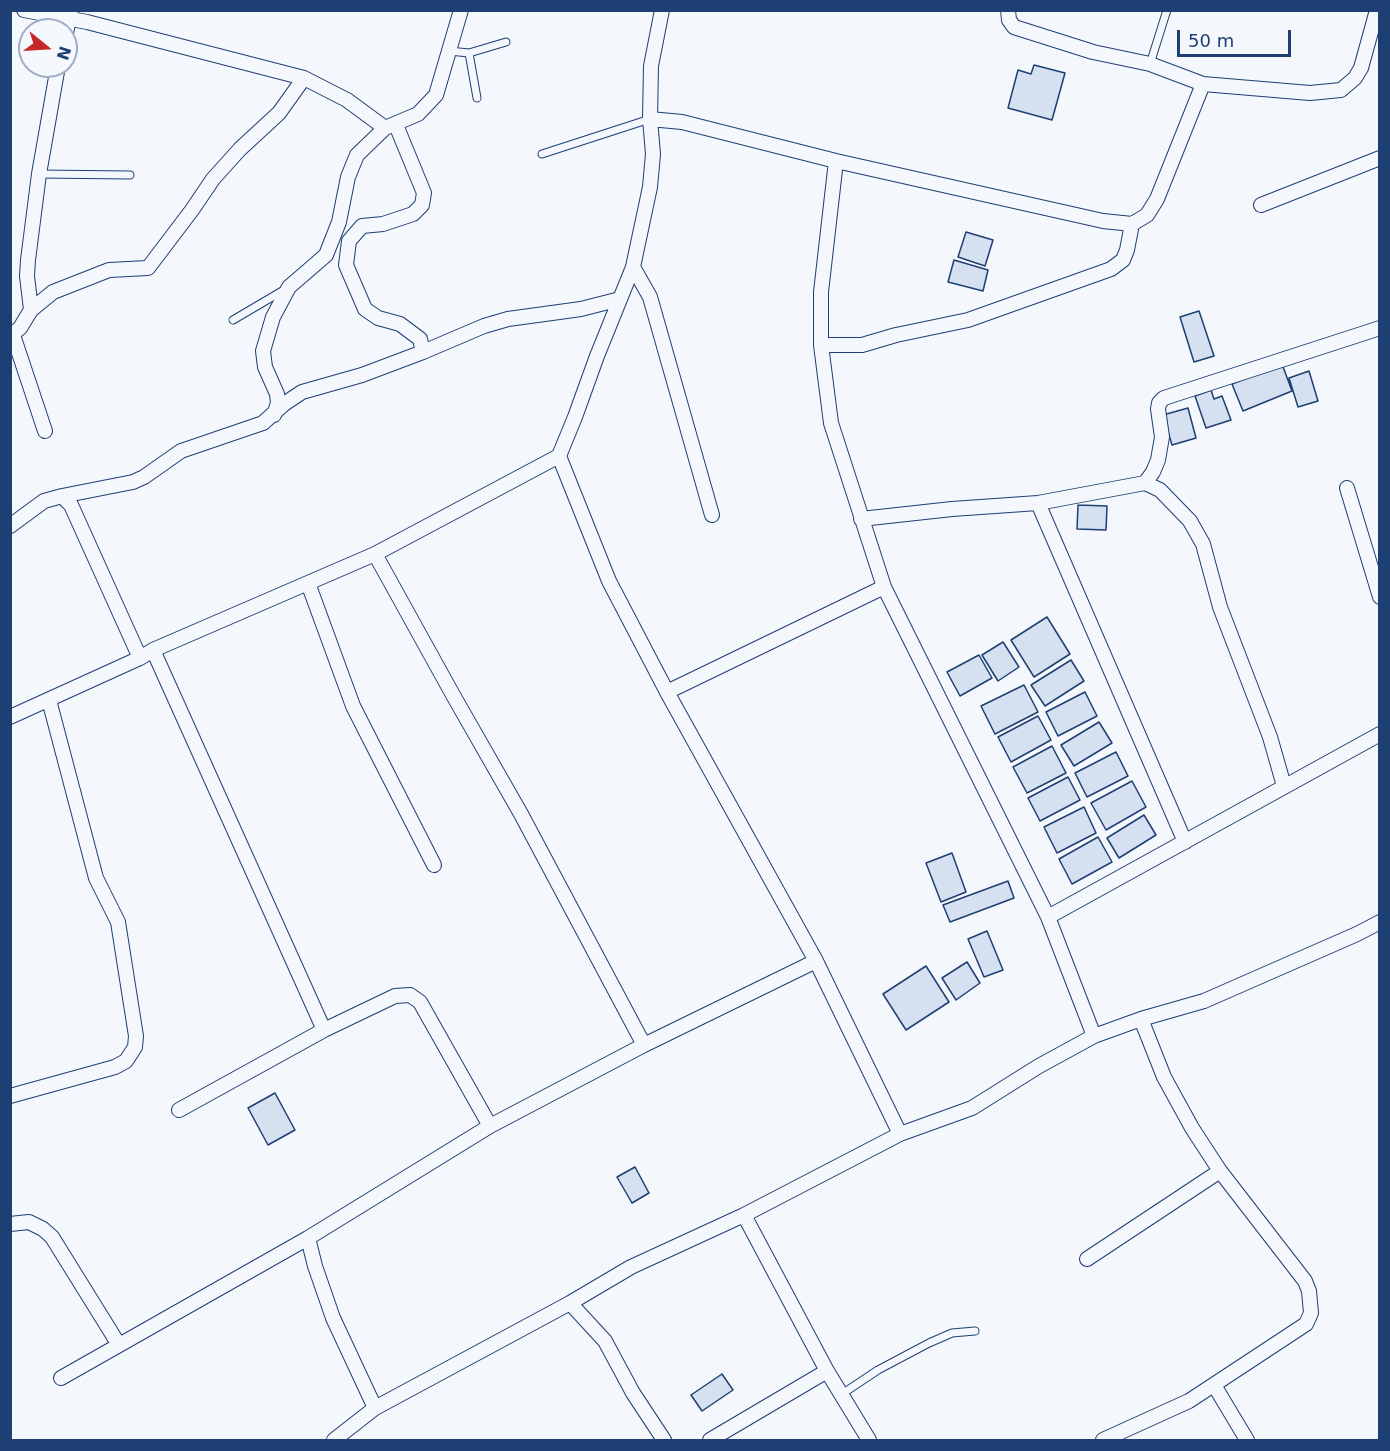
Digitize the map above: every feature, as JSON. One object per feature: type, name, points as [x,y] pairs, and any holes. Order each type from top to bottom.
[{"type":"street","points":[[24,10],[70,15],[304,78],[347,99],[390,127],[424,193],[422,205],[413,214],[383,224],[362,226],[349,241],[346,265],[365,309],[378,318],[400,324],[420,339],[423,352]]},
{"type":"street","points":[[274,414],[278,403],[277,394],[265,367],[263,351],[273,317],[289,287],[326,255],[339,222],[348,177],[357,155],[390,127],[418,114],[436,95],[461,10]]},
{"type":"street","points":[[10,717],[153,650],[375,554],[559,456],[633,267],[650,187],[653,154],[650,118],[651,66],[662,10]]},
{"type":"street","points":[[1008,10],[1009,20],[1014,27],[1093,52],[1150,64],[1203,84],[1310,93],[1341,90],[1355,78],[1361,68],[1377,10]]},
{"type":"street","points":[[31,310],[27,276],[28,260],[39,174],[56,78]]},
{"type":"street","points":[[45,431],[12,335],[31,310],[53,292],[109,270],[148,268],[213,179],[240,149],[279,113],[304,78]]},
{"type":"street","points":[[650,118],[682,122],[836,161],[1103,221],[1132,224],[1147,215],[1157,199],[1203,84]]},
{"type":"street","points":[[1261,205],[1380,158]]},
{"type":"street","points":[[836,161],[821,292],[821,345],[831,423],[884,587],[1048,918],[1094,1036]]},
{"type":"street","points":[[821,345],[862,345],[896,335],[968,320],[1111,269],[1123,260],[1132,224]]},
{"type":"street","points":[[633,267],[650,297],[712,515]]},
{"type":"street","points":[[10,525],[44,501],[133,482],[181,451],[263,423],[284,404],[302,392],[371,372],[484,326],[508,319],[581,309],[620,299]]},
{"type":"street","points":[[1145,483],[1158,460],[1162,437],[1158,409],[1159,403],[1164,398],[1380,328]]},
{"type":"street","points":[[559,456],[609,581],[667,692],[816,961],[900,1134]]},
{"type":"street","points":[[861,519],[1038,503],[1145,483],[1160,490],[1190,521],[1203,544],[1220,607],[1270,737],[1284,786]]},
{"type":"street","points":[[1347,488],[1380,597]]},
{"type":"street","points":[[62,496],[71,505],[140,658]]},
{"type":"street","points":[[1038,503],[1185,843]]},
{"type":"street","points":[[375,554],[521,814],[644,1045]]},
{"type":"street","points":[[308,583],[353,706],[434,865]]},
{"type":"street","points":[[667,692],[884,587]]},
{"type":"street","points":[[153,650],[324,1029]]},
{"type":"street","points":[[10,1096],[115,1067],[126,1061],[135,1047],[136,1036],[118,922],[96,878],[49,700]]},
{"type":"street","points":[[1048,918],[1380,734]]},
{"type":"street","points":[[334,1440],[375,1408],[570,1303],[631,1267],[744,1215],[900,1134],[972,1108],[1039,1066],[1094,1036],[1140,1019],[1204,1001],[1380,922]]},
{"type":"street","points":[[62,1378],[308,1238],[490,1126],[644,1045],[816,961]]},
{"type":"street","points":[[179,1110],[324,1029],[395,996],[410,995],[420,1002],[490,1126]]},
{"type":"street","points":[[1103,1440],[1189,1401],[1306,1324],[1311,1313],[1310,1292],[1305,1281],[1220,1171],[1192,1128],[1164,1077],[1140,1019]]},
{"type":"street","points":[[1087,1259],[1220,1171]]},
{"type":"street","points":[[744,1215],[827,1371],[869,1440]]},
{"type":"street","points":[[10,1224],[29,1222],[52,1237],[119,1345]]},
{"type":"street","points":[[308,1238],[333,1318],[375,1408]]},
{"type":"street","points":[[570,1303],[605,1341],[633,1393],[664,1440]]},
{"type":"street","points":[[710,1440],[827,1371]]},
{"type":"street","points":[[1214,1385],[1247,1440]]},
{"type":"lane","points":[[1150,64],[1167,10]]},
{"type":"lane","points":[[449,51],[469,53],[506,42]]},
{"type":"lane","points":[[469,53],[477,98]]},
{"type":"lane","points":[[542,154],[650,118]]},
{"type":"lane","points":[[39,174],[130,175]]},
{"type":"lane","points":[[233,320],[289,287]]},
{"type":"lane","points":[[842,1394],[878,1370],[929,1342],[952,1333],[975,1331]]},
{"type":"building","points":[[1034,65],[1065,73],[1052,120],[1008,108],[1018,70],[1031,74]]},
{"type":"building","points":[[966,232],[993,240],[985,266],[958,257]]},
{"type":"building","points":[[954,260],[988,270],[983,291],[948,282]]},
{"type":"building","points":[[1199,311],[1214,356],[1194,362],[1180,317]]},
{"type":"building","points":[[1282,364],[1292,391],[1243,411],[1232,384]]},
{"type":"building","points":[[1309,371],[1318,401],[1298,407],[1289,378]]},
{"type":"building","points":[[1211,390],[1214,399],[1222,396],[1231,420],[1206,428],[1195,396]]},
{"type":"building","points":[[1188,408],[1196,438],[1172,445],[1163,415]]},
{"type":"building","points":[[1078,505],[1107,506],[1106,530],[1077,529]]},
{"type":"building","points":[[1047,617],[1070,654],[1034,677],[1011,640]]},
{"type":"building","points":[[1003,642],[1019,667],[998,681],[982,655]]},
{"type":"building","points":[[979,655],[992,678],[960,696],[947,672]]},
{"type":"building","points":[[1071,660],[1084,681],[1045,706],[1031,685]]},
{"type":"building","points":[[1024,685],[1038,712],[995,734],[981,706]]},
{"type":"building","points":[[1085,692],[1097,716],[1058,736],[1046,712]]},
{"type":"building","points":[[1038,716],[1051,740],[1011,762],[998,737]]},
{"type":"building","points":[[1099,722],[1112,743],[1074,766],[1061,745]]},
{"type":"building","points":[[1052,746],[1066,773],[1027,793],[1013,767]]},
{"type":"building","points":[[1116,752],[1128,776],[1087,797],[1075,773]]},
{"type":"building","points":[[1068,777],[1080,800],[1040,821],[1028,798]]},
{"type":"building","points":[[1132,781],[1146,807],[1106,830],[1091,803]]},
{"type":"building","points":[[1084,807],[1096,833],[1057,853],[1044,827]]},
{"type":"building","points":[[1144,815],[1156,835],[1119,858],[1107,838]]},
{"type":"building","points":[[1098,837],[1112,862],[1072,884],[1059,859]]},
{"type":"building","points":[[952,853],[966,892],[941,902],[926,863]]},
{"type":"building","points":[[1008,881],[1014,898],[950,922],[943,905]]},
{"type":"building","points":[[987,931],[1003,970],[984,977],[968,939]]},
{"type":"building","points":[[967,962],[980,983],[956,1000],[942,978]]},
{"type":"building","points":[[926,966],[949,1002],[906,1030],[883,994]]},
{"type":"building","points":[[275,1093],[295,1130],[268,1145],[248,1108]]},
{"type":"building","points":[[635,1167],[649,1193],[632,1203],[617,1177]]},
{"type":"building","points":[[722,1374],[733,1390],[702,1411],[691,1395]]}]
